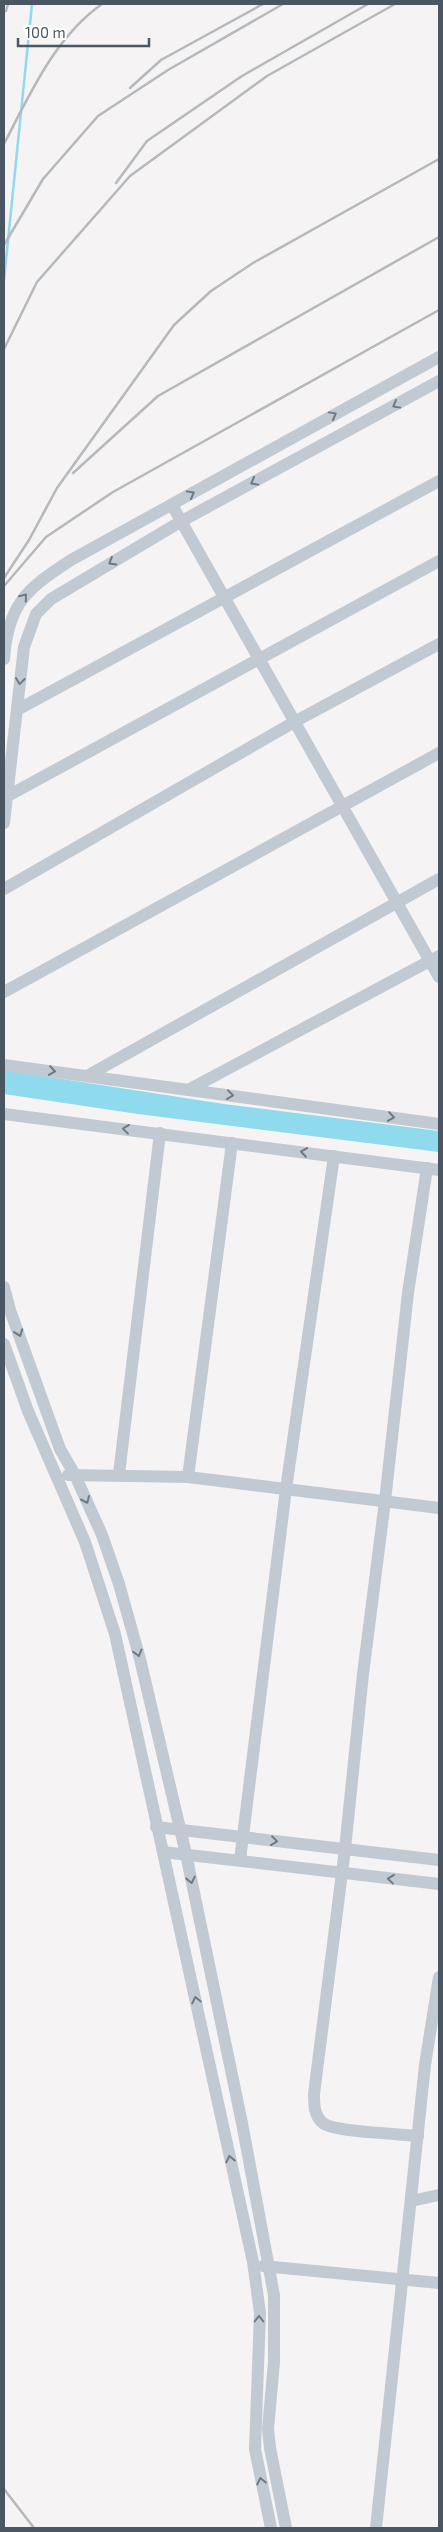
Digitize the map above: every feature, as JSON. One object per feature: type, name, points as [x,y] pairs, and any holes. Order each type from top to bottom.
[{"type":"street","points":[[4,659],[9,624],[17,606],[38,582],[71,560],[439,357]]},
{"type":"street","points":[[4,823],[5,797],[24,647],[36,614],[51,599],[180,522],[439,381]]},
{"type":"street","points":[[17,710],[439,481]]},
{"type":"street","points":[[172,505],[397,902],[435,958],[439,977]]},
{"type":"street","points":[[5,797],[439,561]]},
{"type":"street","points":[[4,889],[296,721],[439,644]]},
{"type":"street","points":[[4,992],[439,753]]},
{"type":"street","points":[[87,1076],[439,879]]},
{"type":"street","points":[[188,1090],[435,958]]},
{"type":"street","points":[[4,1065],[439,1124]]},
{"type":"street","points":[[4,1114],[433,1169],[408,1293],[385,1501],[362,1674],[345,1849],[314,2094],[314,2107],[323,2124],[337,2128],[418,2136]]},
{"type":"street","points":[[120,1474],[160,1133]]},
{"type":"street","points":[[188,1477],[232,1142]]},
{"type":"street","points":[[240,1860],[286,1489],[334,1156]]},
{"type":"street","points":[[4,1287],[10,1310],[60,1449],[75,1475],[102,1535],[119,1584],[140,1659],[186,1854],[269,2266],[276,2318],[268,2429],[286,2528]]},
{"type":"street","points":[[4,1344],[28,1411],[85,1542],[115,1634],[254,2265],[260,2313],[255,2449],[271,2528]]},
{"type":"street","points":[[55,1474],[188,1477],[439,1508]]},
{"type":"street","points":[[156,1827],[439,1860]]},
{"type":"street","points":[[163,1852],[439,1884]]},
{"type":"street","points":[[376,2528],[425,2065],[439,1977]]},
{"type":"street","points":[[411,2201],[439,2195]]},
{"type":"street","points":[[254,2265],[439,2283]]},
{"type":"water","points":[[4,1070],[224,1104],[439,1131],[439,1152],[138,1114],[4,1094]]},
{"type":"waterway","points":[[4,280],[32,4]]},
{"type":"railway","points":[[6,11],[8,4]]},
{"type":"railway","points":[[4,144],[34,86],[57,50],[85,17],[102,4]]},
{"type":"railway","points":[[130,88],[161,60],[263,4]]},
{"type":"railway","points":[[4,245],[43,179],[98,116],[168,70],[283,4]]},
{"type":"railway","points":[[116,183],[147,141],[242,76],[368,4]]},
{"type":"railway","points":[[4,349],[37,282],[130,176],[267,76],[395,4]]},
{"type":"railway","points":[[4,578],[29,540],[57,488],[174,325],[211,291],[253,263],[439,159]]},
{"type":"railway","points":[[73,473],[158,396],[439,237]]},
{"type":"railway","points":[[4,586],[46,537],[113,492],[439,310]]},
{"type":"railway","points":[[4,2489],[34,2528]]}]
